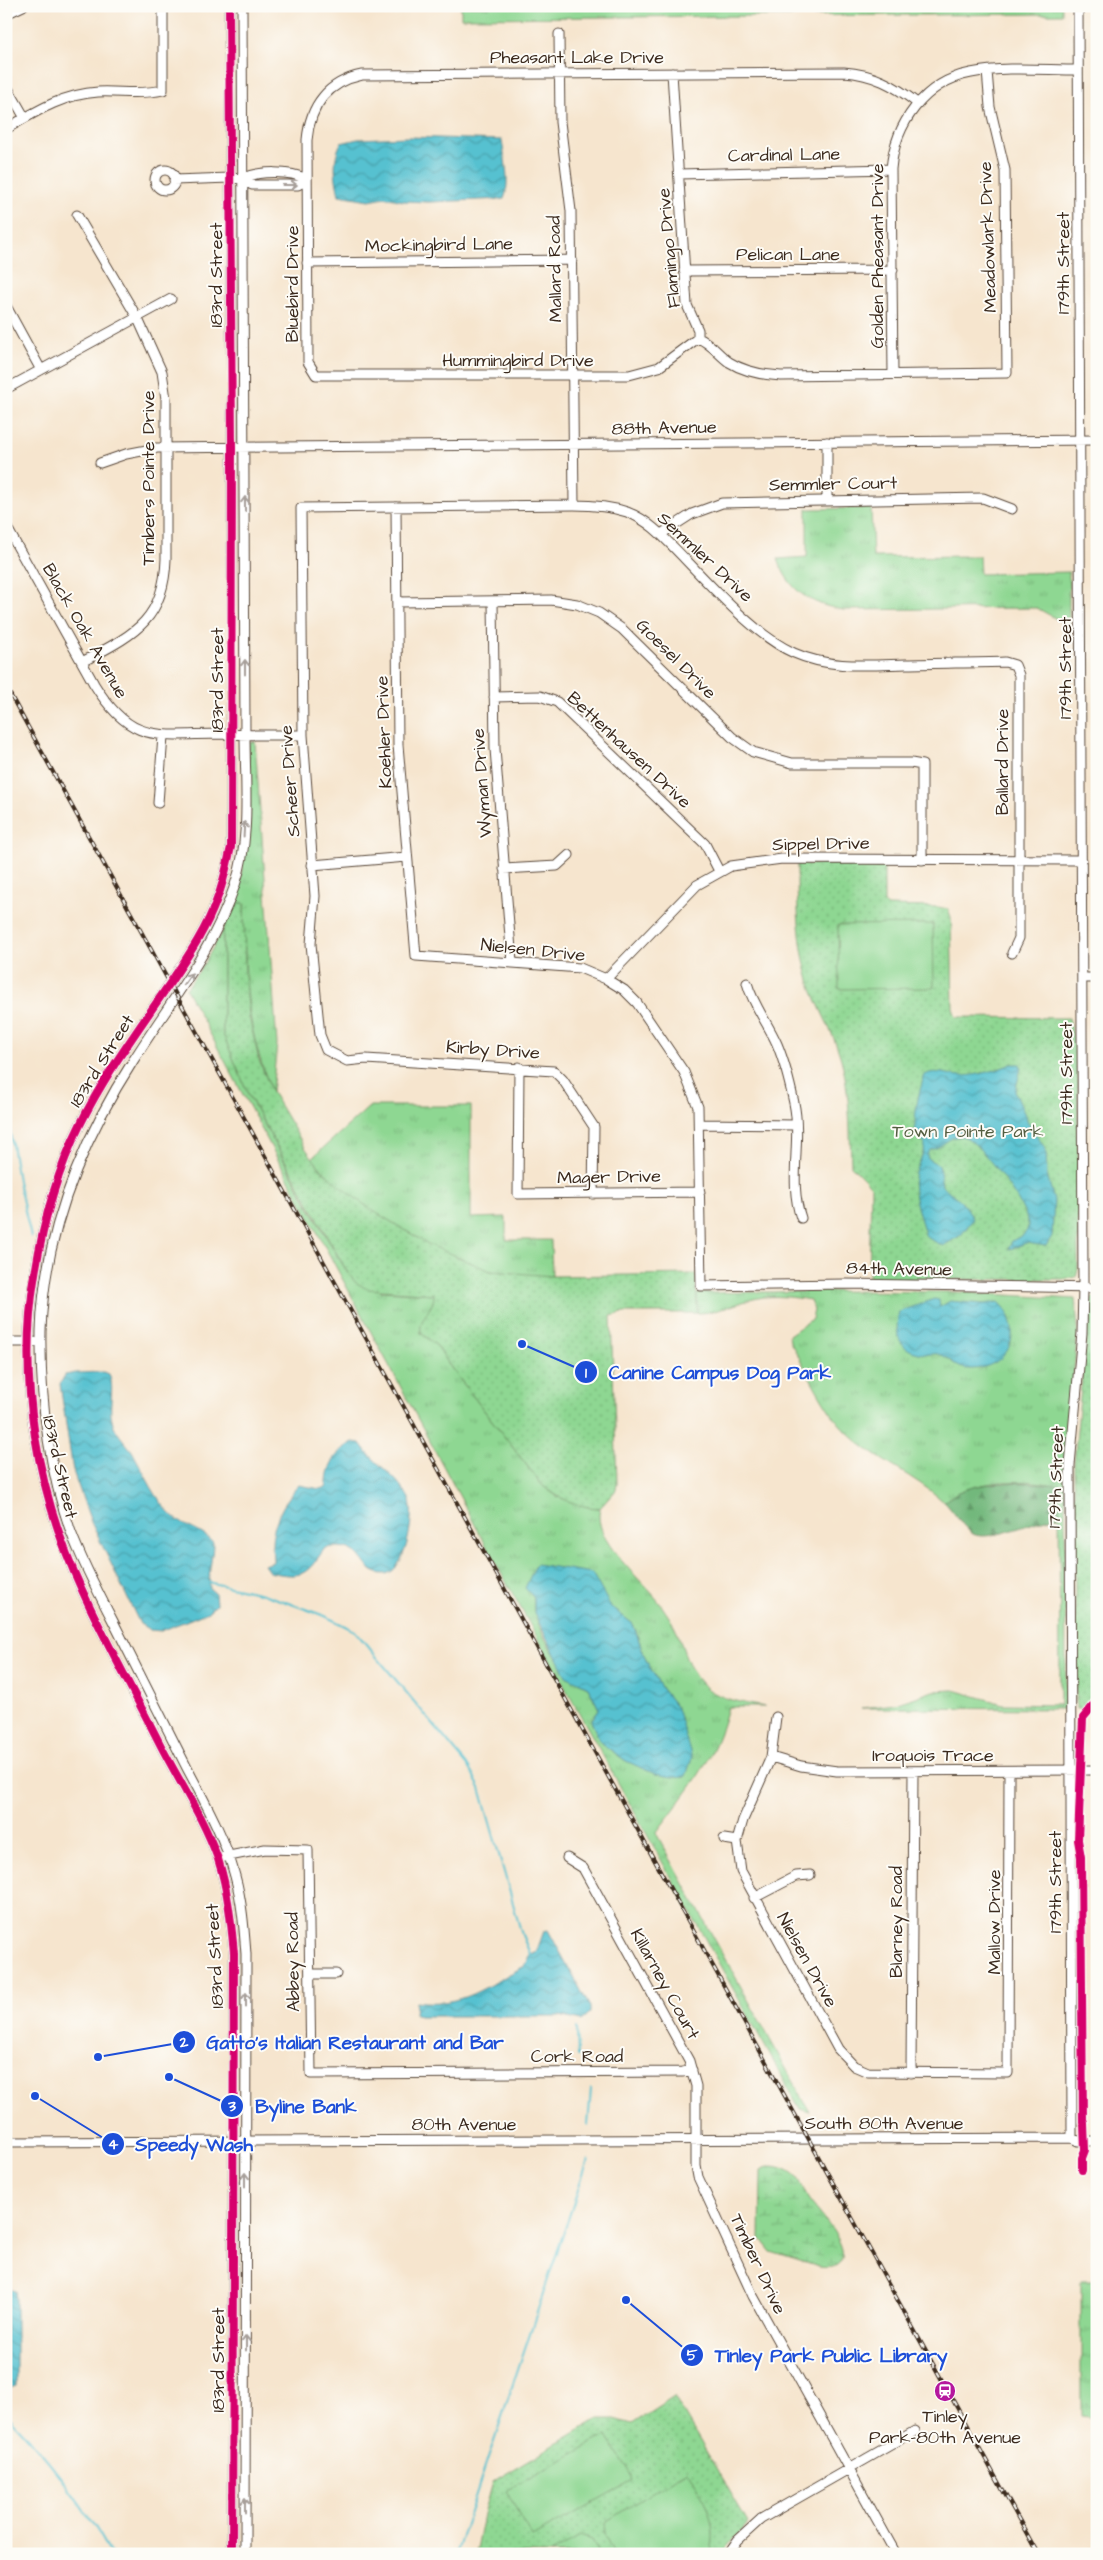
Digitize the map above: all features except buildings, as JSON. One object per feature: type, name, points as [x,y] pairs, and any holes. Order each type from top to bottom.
[{"type":"street","points":[[6,14],[23,6]]},
{"type":"street","points":[[6,129],[52,103],[74,96],[97,92],[163,90],[163,6]]},
{"type":"street","name":"183rd Street","points":[[229,6],[232,447],[230,847],[217,901],[188,957],[100,1089],[80,1123],[57,1180],[40,1243],[31,1301],[28,1342],[31,1406],[37,1448],[49,1503],[82,1590],[195,1810],[217,1858],[230,1906],[234,1954],[232,2554]]},
{"type":"street","name":"183rd Street","points":[[242,6],[245,827],[236,883],[203,957],[107,1101],[79,1160],[61,1212],[47,1273],[41,1342],[45,1428],[61,1498],[72,1533],[107,1609],[208,1808],[229,1856],[240,1898],[246,1954],[245,2554]]},
{"type":"street","name":"179th Street","points":[[1072,2138],[1070,1465],[1082,1333],[1083,1288],[1078,6]]},
{"type":"street","name":"Mallard Road","points":[[559,34],[560,122],[571,211],[574,505]]},
{"type":"street","name":"Golden Pheasant Drive","points":[[894,374],[891,169],[896,141],[917,103],[945,82],[960,75],[987,71],[1078,70]]},
{"type":"street","name":"Meadowlark Drive","points":[[894,374],[1007,373],[1005,174],[990,107],[987,71]]},
{"type":"street","name":"Pheasant Lake Drive","points":[[307,180],[307,140],[312,115],[322,96],[334,85],[348,78],[362,75],[560,72],[856,73],[887,82],[917,103]]},
{"type":"street","name":"Flamingo Drive","points":[[672,73],[687,305],[698,330],[698,338]]},
{"type":"street","points":[[6,85],[25,118]]},
{"type":"street","name":"Cardinal Lane","points":[[679,174],[891,169]]},
{"type":"street","points":[[174,180],[230,178],[242,179],[252,185],[298,185],[307,180]]},
{"type":"street","name":"Bluebird Drive","points":[[307,180],[308,362],[316,375],[327,377]]},
{"type":"street","name":"Timbers Pointe Drive","points":[[78,215],[138,319],[157,359],[165,384],[166,448],[166,559],[165,579],[160,598],[151,615],[136,631],[82,662]]},
{"type":"street","name":"Mockingbird Lane","points":[[307,263],[572,260]]},
{"type":"street","name":"Pelican Lane","points":[[684,271],[893,270]]},
{"type":"street","points":[[6,390],[138,319],[170,299]]},
{"type":"street","points":[[6,306],[42,370]]},
{"type":"street","points":[[698,338],[705,341],[729,362],[758,375],[894,374]]},
{"type":"street","name":"Hummingbird Drive","points":[[327,377],[629,376],[648,371],[672,359],[698,338]]},
{"type":"street","name":"88th Avenue","points":[[100,463],[140,450],[166,448],[574,446],[1097,440]]},
{"type":"street","points":[[827,442],[827,500]]},
{"type":"street","name":"Semmler Court","points":[[661,534],[692,514],[722,503],[983,498],[1012,508]]},
{"type":"street","name":"Semmler Drive","points":[[301,508],[599,505],[628,512],[644,521],[661,534],[717,592],[765,635],[784,648],[804,657],[842,665],[1005,662],[1015,666]]},
{"type":"street","name":"Koehler Drive","points":[[396,507],[398,745],[416,956]]},
{"type":"street","name":"Scheer Drive","points":[[301,508],[302,735],[315,896],[311,944],[320,1035],[326,1050]]},
{"type":"street","name":"Black Oak Avenue","points":[[6,526],[82,662],[113,712],[137,728],[163,736],[302,735]]},
{"type":"street","name":"Wyman Drive","points":[[493,601],[495,749],[512,962]]},
{"type":"street","name":"Goesel Drive","points":[[397,602],[564,602],[588,608],[606,617],[622,629],[742,746],[765,757],[792,763],[911,763],[922,765],[922,860]]},
{"type":"street","name":"Ballard Drive","points":[[1012,953],[1019,938],[1019,675],[1015,666]]},
{"type":"street","name":"Bettenhausen Drive","points":[[494,697],[540,696],[557,702],[705,844],[719,871]]},
{"type":"street","points":[[158,803],[163,736]]},
{"type":"street","points":[[504,869],[557,866],[569,855]]},
{"type":"street","points":[[312,865],[408,857]]},
{"type":"street","name":"Sippel Drive","points":[[606,978],[690,892],[719,871],[749,862],[782,859],[1082,860]]},
{"type":"street","name":"Nielsen Drive","points":[[416,956],[573,967],[606,978],[624,990],[637,1003],[684,1072],[695,1098],[700,1124],[701,1286]]},
{"type":"street","points":[[1082,978],[1097,978]]},
{"type":"street","points":[[747,982],[751,998],[773,1036],[783,1058],[795,1106],[796,1197],[801,1218]]},
{"type":"street","name":"Kirby Drive","points":[[326,1050],[347,1061],[366,1058],[519,1067],[554,1071],[563,1080],[594,1127],[593,1194]]},
{"type":"street","name":"Mager Drive","points":[[519,1067],[518,1194],[700,1192]]},
{"type":"street","points":[[700,1124],[795,1124]]},
{"type":"street","name":"84th Avenue","points":[[701,1286],[846,1284],[1097,1288]]},
{"type":"street","points":[[6,1342],[41,1342]]},
{"type":"street","name":"Nielsen Drive","points":[[776,1717],[771,1757],[743,1820],[737,1841],[741,1871],[754,1898],[842,2056],[854,2066],[864,2071],[1008,2073]]},
{"type":"street","name":"Iroquois Trace","points":[[771,1757],[801,1766],[838,1771],[1097,1770]]},
{"type":"street","name":"Blarney Road","points":[[911,2073],[913,1771]]},
{"type":"street","name":"Mallow Drive","points":[[1008,2073],[1009,1771]]},
{"type":"street","points":[[724,1840],[737,1841]]},
{"type":"street","name":"Abbey Road","points":[[229,1856],[265,1849],[308,1850],[311,2074]]},
{"type":"street","points":[[217,1858],[229,1856]]},
{"type":"street","name":"Killarney Court","points":[[568,1858],[583,1868],[692,2070],[696,2086],[696,2140]]},
{"type":"street","points":[[754,1898],[796,1876],[810,1875]]},
{"type":"street","points":[[310,1974],[336,1974]]},
{"type":"street","name":"Cork Road","points":[[311,2074],[674,2072],[692,2070]]},
{"type":"street","name":"South 80th Avenue","points":[[1072,2138],[1077,2135],[1097,2135]]},
{"type":"street","name":"South 80th Avenue","points":[[696,2140],[1072,2138],[1078,2141],[1097,2141]]},
{"type":"street","name":"80th Avenue","points":[[233,2142],[696,2140]]},
{"type":"street","name":"Timber Drive","points":[[696,2140],[698,2177],[753,2296],[847,2469],[896,2554]]},
{"type":"street","points":[[6,2142],[233,2142]]},
{"type":"street","points":[[728,2554],[738,2540],[761,2519],[915,2431]]},
{"type":"green space","points":[[461,6],[1062,6],[1062,14],[461,18]]},
{"type":"green space","points":[[871,508],[873,557],[979,556],[980,574],[1069,572],[1069,626],[1037,608],[843,610],[821,604],[803,595],[788,580],[778,559],[807,557],[807,509]]},
{"type":"green space","points":[[255,741],[277,1044],[272,1092],[263,1068],[251,1021],[246,976],[244,903],[234,903],[242,870],[249,743]]},
{"type":"green space","name":"Town Pointe Park","points":[[797,864],[884,864],[884,903],[888,906],[948,909],[951,917],[953,1008],[956,1017],[1069,1018],[1078,1056],[1078,1270],[1076,1277],[1068,1279],[869,1280],[871,1186],[851,1166],[848,1104],[843,1067],[834,1038],[813,992],[801,945]]},
{"type":"green space","points":[[234,903],[244,903],[245,975],[249,1016],[259,1060],[272,1092],[306,1149],[320,1168],[341,1187],[370,1209],[428,1244],[490,1271],[552,1276],[696,1274],[697,1313],[623,1313],[611,1316],[617,1483],[616,1490],[600,1508],[593,1508],[569,1501],[554,1494],[542,1485],[452,1369],[438,1347],[421,1333],[422,1322],[432,1304],[434,1294],[367,1289],[355,1282],[346,1270],[249,1096],[223,1034],[223,929]]},
{"type":"green space","points":[[933,924],[934,988],[839,989],[838,925]]},
{"type":"green space","points":[[223,929],[223,1034],[249,1096],[346,1270],[381,1291],[435,1294],[433,1304],[421,1327],[421,1333],[438,1347],[452,1369],[542,1485],[558,1497],[588,1507],[600,1508],[599,1520],[603,1533],[619,1558],[659,1602],[673,1624],[690,1665],[701,1683],[723,1697],[765,1707],[728,1707],[708,1759],[690,1788],[656,1833],[810,2112],[800,2109],[495,1562],[186,989],[204,964]],"holes":[[[534,1598],[611,1607],[633,1624],[646,1660],[662,1689],[677,1708],[626,1761],[601,1743],[591,1721],[599,1709],[588,1687],[572,1676],[549,1645],[534,1612]]]},
{"type":"green space","points":[[370,1106],[471,1106],[471,1218],[506,1217],[506,1240],[551,1240],[552,1276],[491,1271],[445,1254],[394,1226],[327,1175],[312,1158]]},
{"type":"green space","points":[[955,1292],[1075,1299],[1078,1328],[1065,1462],[1066,1709],[861,1708],[896,1704],[933,1691],[954,1690],[1003,1704],[1060,1705],[1059,1486],[1031,1482],[999,1482],[968,1489],[955,1494],[944,1502],[933,1492],[859,1443],[831,1413],[790,1342],[789,1335],[812,1319],[814,1310],[810,1300],[764,1297],[705,1313],[697,1313],[697,1293]]},
{"type":"green space","points":[[1097,1296],[1097,1708],[1076,1709],[1074,1463],[1089,1300]]},
{"type":"green space","points":[[1019,1482],[1059,1485],[1059,1516],[1002,1533],[981,1536],[970,1532],[944,1502],[961,1491],[970,1488],[989,1484]]},
{"type":"green space","points":[[768,2166],[786,2169],[798,2178],[809,2200],[838,2239],[842,2255],[838,2264],[831,2267],[819,2267],[771,2252],[760,2238],[761,2170]]},
{"type":"green space","points":[[1081,2281],[1097,2281],[1097,2418],[1081,2416]]},
{"type":"green space","points":[[674,2397],[748,2522],[721,2554],[475,2554],[492,2482],[598,2419],[615,2419],[632,2424]]},
{"type":"green space","points":[[607,2435],[633,2480],[532,2537],[506,2491]]},
{"type":"green space","points":[[687,2470],[699,2489],[708,2510],[713,2532],[710,2554],[614,2554],[604,2534],[607,2521]]},
{"type":"green space","points":[[580,2536],[592,2540],[600,2554],[549,2554]]},
{"type":"water","points":[[408,137],[502,140],[507,178],[504,199],[429,202],[404,201],[385,197],[369,200],[339,195],[335,162],[341,143],[358,139]]},
{"type":"water","points":[[1011,1064],[1020,1064],[1021,1068],[1015,1092],[1028,1122],[1046,1150],[1047,1175],[1054,1200],[1052,1236],[1046,1246],[1026,1243],[1008,1250],[1012,1241],[1026,1232],[1028,1226],[1027,1218],[1013,1193],[992,1163],[972,1141],[960,1136],[930,1150],[927,1155],[928,1159],[939,1165],[942,1186],[964,1205],[973,1219],[961,1235],[943,1246],[926,1237],[917,1207],[913,1184],[925,1144],[915,1130],[917,1105],[923,1080],[925,1075],[934,1072],[959,1076],[970,1075],[988,1072]]},
{"type":"water","points":[[934,1299],[939,1300],[940,1307],[950,1301],[984,1304],[999,1302],[1008,1314],[1012,1329],[1012,1338],[1006,1352],[1001,1358],[988,1366],[966,1369],[961,1368],[943,1356],[917,1353],[904,1346],[898,1335],[899,1312]]},
{"type":"water","points":[[103,1372],[109,1374],[111,1380],[111,1413],[114,1426],[132,1451],[156,1495],[175,1518],[213,1542],[209,1583],[210,1589],[215,1593],[216,1604],[208,1612],[161,1631],[150,1630],[140,1624],[91,1522],[73,1471],[60,1384],[65,1375]]},
{"type":"water","points":[[353,1442],[360,1443],[369,1455],[395,1480],[409,1499],[411,1519],[407,1544],[397,1566],[391,1572],[383,1574],[375,1572],[369,1569],[356,1553],[339,1547],[325,1548],[313,1564],[303,1573],[290,1575],[269,1572],[264,1565],[273,1562],[273,1534],[279,1514],[286,1501],[299,1485],[320,1489],[327,1487],[328,1473],[333,1460]]},
{"type":"water","points":[[536,1564],[592,1573],[611,1607],[633,1624],[646,1660],[662,1689],[677,1708],[692,1758],[686,1776],[672,1777],[655,1774],[626,1761],[601,1743],[591,1721],[599,1709],[588,1687],[566,1676],[534,1613],[534,1598],[525,1588]]},
{"type":"water","points":[[548,1930],[590,2007],[590,2013],[581,2021],[560,2016],[419,2016],[415,2014],[416,2001],[432,2002],[460,1999],[523,1967],[527,1963],[529,1954],[536,1953],[544,1931]]},
{"type":"water","points":[[6,2287],[15,2290],[16,2299],[16,2386],[10,2388],[6,2384]]},
{"type":"waterway","points":[[6,1107],[18,1181],[31,1237]]},
{"type":"waterway","points":[[207,1582],[263,1594],[325,1616],[355,1631],[467,1765],[480,1788],[522,1935],[531,1956]]},
{"type":"waterway","points":[[577,2029],[578,2056]]},
{"type":"waterway","points":[[588,2125],[591,2089]]},
{"type":"waterway","points":[[456,2554],[588,2160]]},
{"type":"waterway","points":[[6,2414],[35,2446],[76,2498],[111,2554]]},
{"type":"railway","points":[[6,687],[1038,2554]]},
{"type":"cycle path","points":[[229,6],[232,447],[231,847],[219,893],[202,932],[122,1052],[89,1107],[64,1161],[52,1198],[38,1255],[30,1314],[28,1355],[35,1435],[53,1514],[66,1553],[101,1629],[206,1830],[218,1859],[227,1894],[234,1953],[232,2554]]},
{"type":"cycle path","points":[[1082,2170],[1082,2158],[1085,2150],[1083,2123],[1081,1857],[1078,1840],[1083,1718],[1097,1701]]},
{"type":"place","name":"Canine Campus Dog Park","points":[[522,1344]]},
{"type":"place","name":"Gatto's Italian Restaurant and Bar","points":[[98,2057]]},
{"type":"place","name":"Byline Bank","points":[[169,2077]]},
{"type":"place","name":"Speedy Wash","points":[[35,2096]]},
{"type":"place","name":"Tinley Park Public Library","points":[[626,2300]]},
{"type":"place","name":"Tinley Park-80th Avenue","points":[[945,2391]]}]
